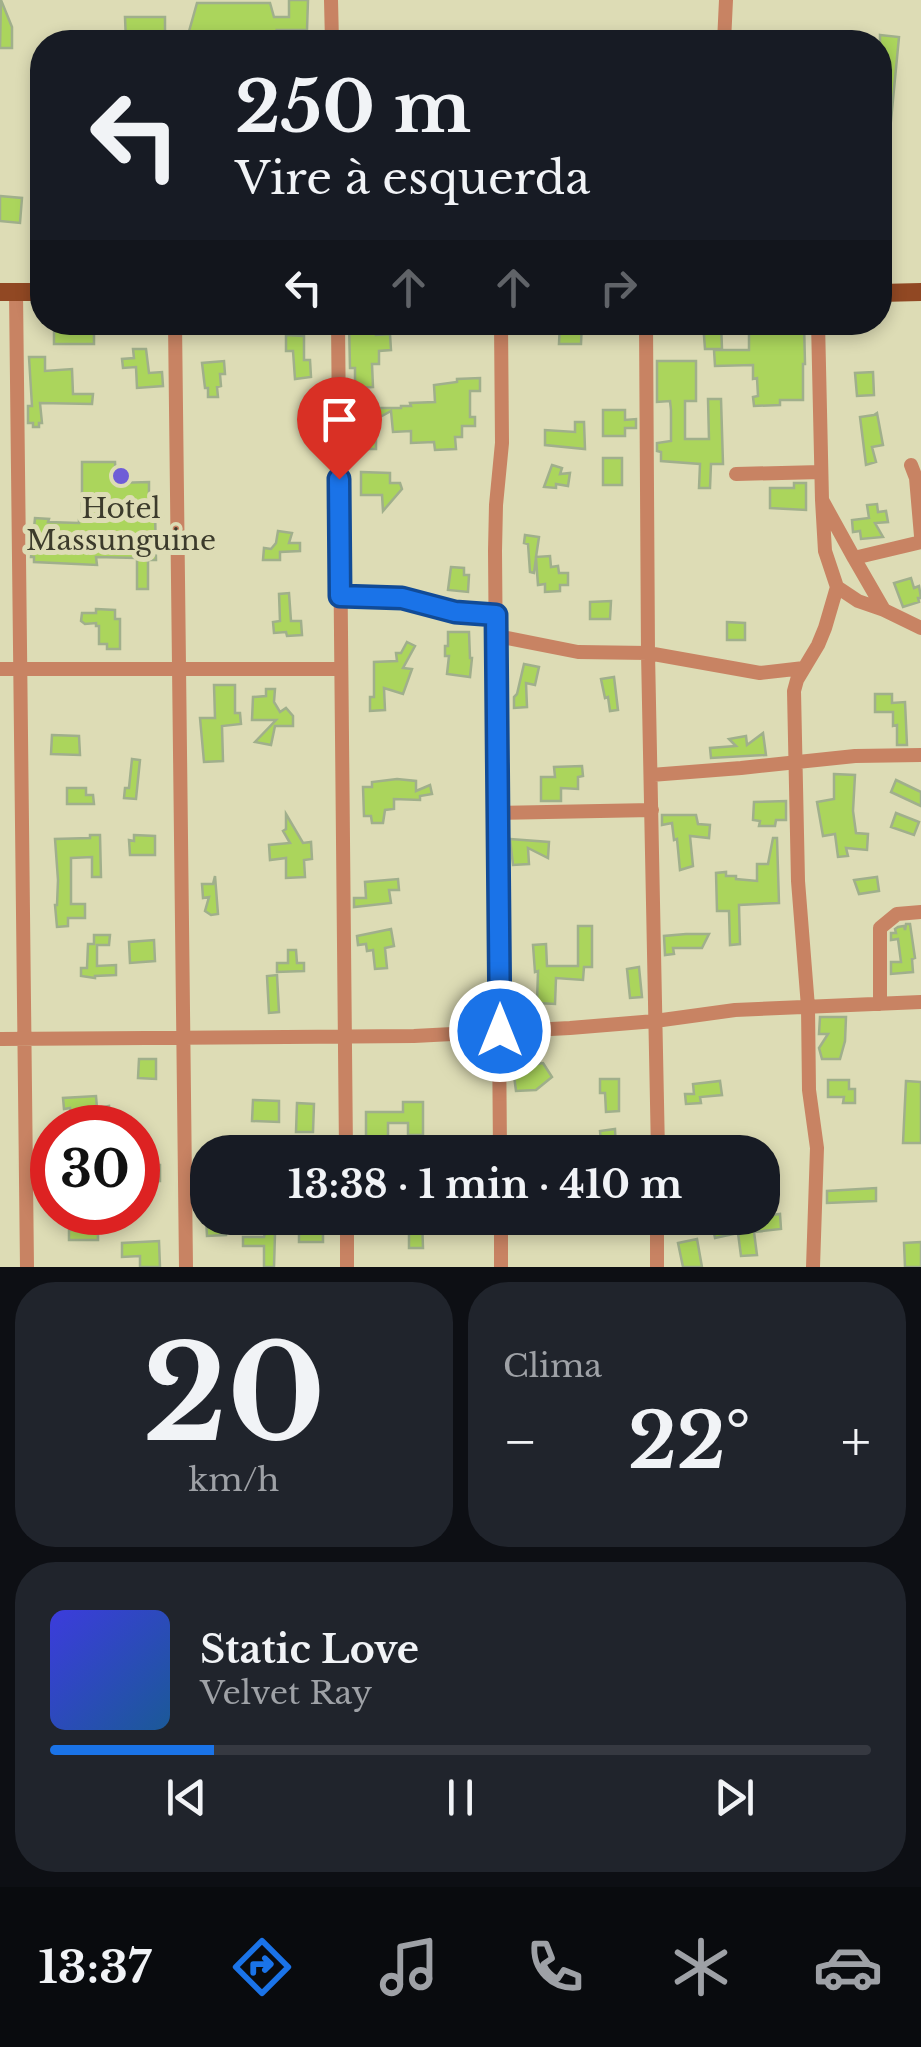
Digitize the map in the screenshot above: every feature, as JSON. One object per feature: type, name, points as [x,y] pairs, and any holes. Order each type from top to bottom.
[{"type":"main road","points":[[892,293],[921,292]]},
{"type":"street","points":[[331,0],[332,30]]},
{"type":"street","points":[[725,30],[726,0]]},
{"type":"street","points":[[8,292],[21,668],[27,1267]]},
{"type":"street","points":[[176,335],[186,1267]]},
{"type":"street","points":[[338,335],[346,1135]]},
{"type":"street","points":[[500,1135],[496,536],[502,443],[502,335]]},
{"type":"street","points":[[646,335],[658,1135]]},
{"type":"street","points":[[812,1267],[818,1148],[809,1090],[808,1007],[798,881],[794,691],[826,628],[837,587],[825,551],[818,335]]},
{"type":"street","points":[[854,558],[921,539],[912,465]]},
{"type":"street","points":[[736,474],[821,472]]},
{"type":"street","points":[[822,500],[884,610]]},
{"type":"street","points":[[837,587],[858,601],[921,628]]},
{"type":"street","points":[[340,596],[402,598],[455,612],[496,615]]},
{"type":"street","points":[[497,636],[578,652],[648,653],[760,673],[804,668]]},
{"type":"street","points":[[0,669],[340,669]]},
{"type":"street","points":[[760,673],[794,691]]},
{"type":"street","points":[[651,775],[855,756],[921,754]]},
{"type":"street","points":[[498,813],[652,810]]},
{"type":"street","points":[[880,1004],[880,928],[897,914],[921,912]]},
{"type":"street","points":[[0,1039],[345,1038],[655,1021],[718,1011],[921,1002]]},
{"type":"street","points":[[346,1235],[347,1267]]},
{"type":"street","points":[[500,1235],[501,1267]]},
{"type":"street","points":[[657,1267],[658,1235]]},
{"type":"building","points":[[1,0],[12,27],[12,48],[0,48]]},
{"type":"building","points":[[289,0],[308,0],[307,30],[189,30],[197,3],[270,3],[274,17],[289,17]]},
{"type":"building","points":[[125,17],[165,17],[165,30],[126,30]]},
{"type":"building","points":[[892,36],[899,37],[892,110]]},
{"type":"building","points":[[0,196],[22,198],[20,223],[0,221]]},
{"type":"building","points":[[54,335],[94,335],[94,344],[54,344]]},
{"type":"building","points":[[286,335],[304,336],[304,360],[310,360],[311,377],[295,379],[293,351],[286,351]]},
{"type":"building","points":[[349,335],[390,335],[391,350],[379,351],[379,364],[372,364],[373,387],[355,388],[355,368],[350,368]]},
{"type":"building","points":[[559,335],[581,335],[581,344],[559,344]]},
{"type":"building","points":[[704,335],[721,335],[722,349],[705,349]]},
{"type":"building","points":[[749,335],[804,335],[803,400],[754,406],[753,397],[758,396],[753,365],[715,366],[714,350],[749,350]]},
{"type":"building","points":[[133,349],[146,349],[149,373],[162,372],[163,386],[137,388],[136,367],[123,368],[122,359],[134,358]]},
{"type":"building","points":[[29,357],[45,357],[45,371],[72,369],[73,394],[93,394],[92,404],[40,403],[42,423],[33,427],[33,423],[28,423],[28,406],[32,406]]},
{"type":"building","points":[[224,361],[225,374],[220,374],[218,397],[208,397],[202,363]]},
{"type":"building","points":[[657,361],[696,361],[696,401],[685,401],[685,439],[709,439],[708,399],[721,399],[723,464],[711,464],[710,488],[699,488],[700,464],[661,461],[657,443],[671,441],[671,410],[670,401],[657,402]]},
{"type":"building","points":[[873,372],[874,395],[857,396],[855,373]]},
{"type":"building","points":[[480,378],[480,391],[470,391],[470,417],[475,417],[475,426],[462,426],[462,437],[455,437],[456,449],[435,450],[434,442],[411,443],[411,431],[393,432],[391,411],[373,421],[376,449],[357,449],[358,415],[353,415],[352,404],[373,402],[373,408],[401,408],[411,406],[410,403],[435,402],[434,385]]},
{"type":"building","points":[[603,410],[625,410],[625,420],[636,419],[636,428],[625,428],[625,436],[603,436]]},
{"type":"building","points":[[877,413],[883,445],[872,447],[876,462],[866,465],[860,417]]},
{"type":"building","points":[[575,422],[584,422],[585,449],[545,445],[545,430],[575,432]]},
{"type":"building","points":[[603,458],[622,458],[622,485],[603,485]]},
{"type":"building","points":[[82,462],[115,462],[116,483],[149,482],[149,508],[155,508],[156,560],[148,560],[148,589],[137,589],[137,558],[96,557],[97,565],[34,562],[31,557],[35,518],[49,519],[48,522],[82,520]]},
{"type":"building","points":[[552,465],[562,468],[560,474],[570,473],[568,486],[544,487]]},
{"type":"building","points":[[361,472],[390,473],[390,483],[400,483],[402,489],[383,511],[382,495],[361,495]]},
{"type":"building","points":[[794,483],[806,483],[806,510],[770,508],[770,488],[794,488]]},
{"type":"building","points":[[877,504],[878,512],[886,511],[888,522],[875,523],[883,537],[861,539],[860,531],[853,532],[852,520],[869,518],[867,505]]},
{"type":"building","points":[[278,531],[292,533],[289,543],[300,543],[300,551],[280,552],[280,560],[263,560],[264,548],[271,549],[276,543]]},
{"type":"building","points":[[525,535],[539,537],[536,557],[550,556],[551,567],[558,566],[559,573],[568,573],[568,585],[560,585],[560,591],[545,592],[545,584],[538,585],[536,558],[534,573],[530,572]]},
{"type":"building","points":[[451,567],[464,568],[464,575],[469,575],[468,592],[448,590]]},
{"type":"building","points":[[911,578],[914,588],[919,586],[921,598],[903,607],[894,583]]},
{"type":"building","points":[[289,593],[291,621],[301,621],[302,635],[274,633],[273,622],[280,621],[279,594]]},
{"type":"building","points":[[611,601],[610,619],[590,619],[590,602]]},
{"type":"building","points":[[96,609],[115,610],[115,619],[120,619],[120,649],[107,649],[107,644],[99,644],[99,626],[81,621],[82,613],[96,613]]},
{"type":"building","points":[[727,622],[745,623],[745,640],[727,640]]},
{"type":"building","points":[[448,632],[469,632],[470,677],[447,674]]},
{"type":"building","points":[[407,642],[415,646],[403,668],[412,669],[403,694],[384,688],[385,710],[370,711],[374,662],[397,661],[396,653],[401,653]]},
{"type":"building","points":[[524,664],[539,667],[535,685],[526,683],[527,707],[514,708],[514,697]]},
{"type":"building","points":[[614,677],[618,710],[610,711],[601,679]]},
{"type":"building","points":[[214,685],[235,685],[235,713],[240,713],[241,724],[222,726],[223,761],[204,762],[200,718],[215,718]]},
{"type":"building","points":[[266,689],[275,689],[274,702],[280,712],[286,708],[293,716],[293,726],[275,726],[271,745],[255,742],[276,720],[252,720],[253,697],[266,696]]},
{"type":"building","points":[[875,694],[892,694],[892,703],[905,702],[907,745],[897,745],[893,712],[875,712]]},
{"type":"building","points":[[763,733],[766,755],[711,758],[710,748],[736,746],[729,739],[746,736],[747,745]]},
{"type":"building","points":[[52,735],[79,736],[80,755],[51,754]]},
{"type":"building","points":[[132,759],[140,760],[136,799],[124,798]]},
{"type":"building","points":[[582,766],[578,789],[561,788],[561,801],[541,801],[541,777],[555,777],[554,767]]},
{"type":"building","points":[[834,774],[855,775],[856,833],[868,834],[867,850],[846,848],[848,856],[838,857],[835,834],[823,836],[817,802],[834,799]]},
{"type":"building","points":[[397,779],[416,781],[416,791],[430,785],[432,794],[420,796],[420,800],[394,799],[394,809],[385,810],[383,823],[372,823],[371,816],[364,816],[363,787]]},
{"type":"building","points":[[896,780],[921,792],[921,806],[891,792]]},
{"type":"building","points":[[67,788],[86,788],[86,795],[93,795],[94,804],[67,804]]},
{"type":"building","points":[[786,801],[786,820],[776,820],[775,826],[759,826],[760,821],[753,820],[754,802]]},
{"type":"building","points":[[896,813],[919,822],[914,835],[891,827]]},
{"type":"building","points":[[286,814],[303,843],[311,842],[312,859],[304,860],[305,877],[286,878],[286,858],[270,860],[269,845],[290,843],[283,831]]},
{"type":"building","points":[[662,815],[696,815],[698,824],[710,825],[709,838],[690,836],[693,866],[680,870],[672,823],[662,825]]},
{"type":"building","points":[[100,835],[101,877],[92,877],[92,857],[71,858],[71,904],[85,904],[85,918],[68,918],[68,926],[57,927],[55,839]]},
{"type":"building","points":[[134,835],[155,836],[155,855],[130,855],[129,840],[134,841]]},
{"type":"building","points":[[773,838],[777,838],[779,903],[739,905],[740,944],[730,945],[729,911],[717,911],[716,873],[757,881],[757,864],[768,864]]},
{"type":"building","points":[[510,839],[549,842],[548,858],[528,848],[529,864],[513,865]]},
{"type":"building","points":[[215,876],[218,914],[211,915],[205,911],[209,897],[203,898],[202,884],[213,884]]},
{"type":"building","points":[[877,877],[879,891],[859,894],[854,880]]},
{"type":"building","points":[[398,879],[399,890],[389,890],[391,903],[354,907],[354,898],[366,898],[365,882]]},
{"type":"building","points":[[906,924],[910,924],[915,958],[913,972],[891,974],[891,962],[901,962],[898,939],[891,940],[891,933],[896,933],[898,927],[904,926],[905,930]]},
{"type":"building","points":[[578,926],[592,926],[592,967],[584,967],[583,980],[556,978],[555,1004],[537,1003],[538,971],[535,972],[533,945],[546,944],[547,966],[578,966]]},
{"type":"building","points":[[391,929],[394,946],[385,948],[387,968],[375,969],[373,950],[367,951],[366,944],[358,945],[357,936]]},
{"type":"building","points":[[709,934],[702,948],[673,948],[674,954],[665,955],[664,936]]},
{"type":"building","points":[[94,935],[110,935],[109,945],[97,945],[97,966],[116,965],[116,975],[81,976],[81,968],[87,968],[88,944],[94,944]]},
{"type":"building","points":[[154,940],[155,961],[130,963],[129,942]]},
{"type":"building","points":[[288,950],[296,950],[297,963],[304,963],[304,971],[277,972],[277,963],[288,963]]},
{"type":"building","points":[[639,967],[642,997],[630,998],[627,969]]},
{"type":"building","points":[[277,975],[279,1012],[269,1013],[267,976]]},
{"type":"building","points":[[820,1017],[846,1017],[840,1059],[822,1059],[819,1048],[828,1034],[819,1034]]},
{"type":"building","points":[[139,1059],[156,1059],[156,1079],[138,1078]]},
{"type":"building","points":[[543,1063],[552,1077],[536,1090],[516,1091],[513,1068]]},
{"type":"building","points":[[600,1079],[619,1079],[619,1111],[606,1112]]},
{"type":"building","points":[[828,1080],[849,1080],[849,1089],[855,1089],[855,1103],[843,1103],[844,1097],[828,1097]]},
{"type":"building","points":[[720,1081],[722,1095],[700,1097],[701,1103],[686,1104],[685,1094],[694,1094],[693,1084]]},
{"type":"building","points":[[906,1081],[921,1082],[921,1143],[903,1143]]},
{"type":"building","points":[[96,1096],[97,1105],[64,1105],[63,1098]]},
{"type":"building","points":[[253,1100],[279,1101],[279,1122],[252,1121]]},
{"type":"building","points":[[403,1102],[423,1102],[423,1135],[408,1135],[408,1123],[388,1123],[388,1135],[366,1135],[366,1112],[403,1112]]},
{"type":"building","points":[[297,1103],[314,1104],[313,1132],[296,1132]]},
{"type":"building","points":[[615,1129],[615,1135],[600,1135],[600,1131]]},
{"type":"building","points":[[876,1188],[876,1201],[827,1203],[827,1191]]},
{"type":"building","points":[[69,1235],[98,1235],[98,1240],[69,1240]]},
{"type":"building","points":[[275,1235],[274,1267],[264,1267],[264,1246],[243,1246],[243,1237]]},
{"type":"building","points":[[299,1235],[323,1235],[323,1242],[299,1242]]},
{"type":"building","points":[[409,1235],[423,1235],[423,1248],[409,1248]]},
{"type":"building","points":[[738,1235],[754,1235],[757,1255],[741,1256]]},
{"type":"building","points":[[697,1239],[702,1267],[683,1267],[678,1243]]},
{"type":"building","points":[[159,1241],[160,1267],[140,1267],[140,1256],[122,1257],[122,1243]]},
{"type":"building","points":[[921,1242],[921,1267],[905,1267],[904,1243]]},
{"type":"place","name":"Hotel Massunguine","points":[[121,476]]},
{"type":"route","points":[[339,479],[340,596],[402,598],[455,612],[496,615],[500,1031]]}]
